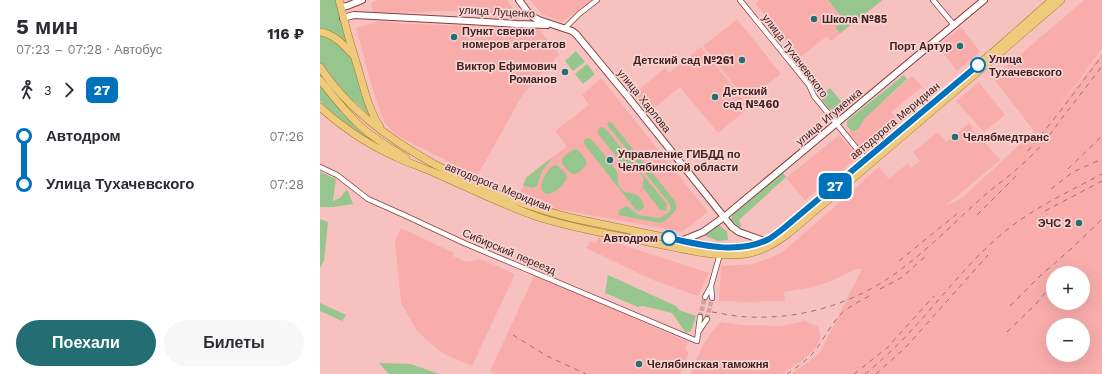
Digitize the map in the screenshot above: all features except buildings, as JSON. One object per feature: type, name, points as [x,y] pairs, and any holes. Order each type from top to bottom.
[{"type":"main road","name":"автодорога Меридиан","points":[[320,67],[333,85],[350,103],[384,132],[402,145],[466,180],[536,208],[566,217],[702,245],[721,248],[739,247],[764,241],[784,228],[992,53],[1052,0]]},
{"type":"main road","name":"автодорога Меридиан","points":[[433,172],[538,217],[594,231],[685,250],[720,254],[746,254],[757,251],[768,247],[782,238],[809,216],[1061,0]]},
{"type":"main road","points":[[340,4],[354,57],[370,108],[376,121],[384,132]]},
{"type":"main road","points":[[320,32],[334,37],[354,57]]},
{"type":"main road","points":[[320,80],[358,124],[408,159],[433,172]]},
{"type":"main road","points":[[320,107],[340,124],[377,147],[396,157],[433,172]]},
{"type":"street","points":[[340,4],[347,6],[362,0]]},
{"type":"street","name":"улица Харлова","points":[[519,0],[533,17],[565,28],[576,34],[732,227],[739,232],[764,241]]},
{"type":"street","points":[[565,28],[579,14],[597,0]]},
{"type":"street","name":"улица Тухачевского","points":[[740,0],[809,85],[814,96],[866,160]]},
{"type":"street","points":[[934,0],[954,25]]},
{"type":"street","name":"улица Игуменка","points":[[681,241],[702,232],[724,217],[984,0]]},
{"type":"street","name":"улица Луценко","points":[[343,18],[354,15],[555,25]]},
{"type":"street","points":[[527,24],[533,17]]},
{"type":"street","name":"Сибирский переезд","points":[[320,167],[337,175],[368,199],[464,243],[697,341],[698,333]]},
{"type":"street","points":[[705,297],[711,286],[720,254]]},
{"type":"street","points":[[711,286],[712,298]]},
{"type":"street","points":[[698,333],[700,317]]},
{"type":"street","points":[[698,333],[707,319]]},
{"type":"shaded area","points":[[377,0],[507,0],[520,19],[481,16],[454,11],[373,13],[371,3]]},
{"type":"shaded area","points":[[530,0],[592,0],[562,22],[542,14]]},
{"type":"shaded area","name":"Школа №85","points":[[759,0],[883,0],[831,41],[827,36],[799,58],[755,3]]},
{"type":"shaded area","points":[[1084,0],[1102,0],[1102,49],[1053,115],[1102,53],[1102,374],[791,374],[819,354],[862,269],[856,269],[829,282],[809,288],[784,292],[785,301],[719,301],[721,266],[753,264],[782,252],[879,167],[889,179],[908,163],[911,168],[920,161],[913,152],[938,132],[946,142],[950,139],[949,137],[955,133],[956,134],[969,123],[975,133],[976,132],[1000,160],[945,206],[962,198],[1034,131],[993,78]]},
{"type":"shaded area","name":"Детский сад №261","points":[[737,19],[781,74],[747,101],[703,46]]},
{"type":"shaded area","points":[[380,21],[394,23],[539,29],[559,54],[523,94],[477,176],[396,135],[384,122],[373,90],[356,28]]},
{"type":"shaded area","name":"Порт Артур","points":[[961,27],[980,52],[957,71],[938,46]]},
{"type":"shaded area","name":"Детский сад №460","points":[[701,47],[750,107],[718,133],[680,87],[648,113],[633,94],[665,68],[669,73]]},
{"type":"shaded area","points":[[912,76],[922,87],[891,112],[900,123],[866,153],[848,132]]},
{"type":"shaded area","points":[[601,78],[708,212],[682,232],[558,209],[519,195],[527,177],[567,146],[555,131],[589,105],[582,95]]},
{"type":"shaded area","points":[[979,82],[1005,115],[984,132],[956,101]]},
{"type":"shaded area","points":[[839,135],[858,157],[805,200],[786,178]]},
{"type":"shaded area","points":[[401,228],[454,253],[453,256],[466,262],[481,259],[515,274],[472,366],[442,353],[417,331],[401,303],[395,242]]},
{"type":"shaded area","points":[[599,237],[709,273],[698,296],[653,280],[586,248],[590,241],[596,243]]},
{"type":"shaded area","points":[[535,274],[688,342],[685,350],[689,352],[680,374],[496,374],[490,371]]},
{"type":"shaded area","points":[[805,321],[818,327],[821,336],[815,349],[803,360],[782,374],[690,374],[702,347],[720,322],[743,325],[781,326]]},
{"type":"green space","points":[[320,0],[335,0],[348,46],[320,30]]},
{"type":"green space","points":[[828,0],[882,0],[840,33],[835,27],[844,20]]},
{"type":"green space","points":[[320,35],[334,40],[352,60],[370,116],[354,101],[340,112],[379,146],[341,119],[320,101]]},
{"type":"green space","points":[[576,51],[585,62],[573,71],[565,61]]},
{"type":"green space","points":[[587,64],[595,74],[583,84],[575,74]]},
{"type":"green space","points":[[904,75],[907,79],[864,119],[859,128],[854,131],[847,126],[849,119]]},
{"type":"green space","points":[[830,88],[846,107],[835,116],[822,100],[823,93]]},
{"type":"green space","points":[[611,122],[675,201],[676,210],[665,221],[659,223],[619,215],[618,213],[620,210],[626,206],[638,215],[659,218],[669,212],[671,208],[669,203],[608,126],[607,124]]},
{"type":"green space","points":[[600,127],[605,128],[667,204],[667,210],[660,210],[643,188],[642,185],[644,179],[638,170],[624,166],[598,134],[598,129]]},
{"type":"green space","points":[[586,138],[591,139],[613,166],[618,175],[618,184],[620,188],[625,192],[637,195],[643,202],[644,205],[642,210],[636,210],[584,144]]},
{"type":"green space","points":[[574,149],[578,150],[587,162],[578,173],[573,174],[564,166],[562,161],[565,156]]},
{"type":"green space","points":[[550,159],[551,160],[542,171],[537,186],[532,188],[523,185],[527,177]]},
{"type":"green space","points":[[557,165],[567,176],[563,185],[557,190],[546,194],[541,189],[542,182],[551,167]]},
{"type":"green space","points":[[782,171],[786,177],[739,220],[741,226],[739,227],[731,220],[733,215]]},
{"type":"green space","points":[[320,172],[336,179],[333,201],[340,198],[347,189],[353,204],[334,207],[320,207]]},
{"type":"green space","points":[[320,219],[328,222],[324,261],[320,268]]},
{"type":"green space","points":[[718,225],[727,231],[728,240],[718,241],[703,235],[705,233]]},
{"type":"green space","points":[[608,275],[676,306],[679,310],[696,316],[691,331],[686,333],[672,313],[643,306],[638,307],[605,293]]},
{"type":"green space","points":[[320,303],[346,315],[342,321],[320,311]]},
{"type":"green space","points":[[379,363],[411,364],[439,374],[389,374]]},
{"type":"tunnel","points":[[700,317],[705,297]]},
{"type":"tunnel","points":[[707,319],[712,298]]},
{"type":"railway","points":[[1028,151],[1102,56]]},
{"type":"railway","points":[[712,312],[736,316],[757,317],[800,314],[840,303],[878,285],[917,257],[982,197],[1029,158],[1048,137],[1102,66]]},
{"type":"railway","points":[[1068,169],[1102,136]]},
{"type":"railway","points":[[1051,189],[1073,172],[1102,159]]},
{"type":"railway","points":[[977,215],[1018,174]]},
{"type":"railway","points":[[865,374],[880,362],[900,342],[966,269],[996,239],[1034,211],[1102,174]]},
{"type":"railway","points":[[1045,211],[1102,181]]},
{"type":"railway","points":[[899,261],[958,213]]},
{"type":"railway","points":[[1010,306],[1102,219]]},
{"type":"railway","points":[[880,289],[901,278],[928,254]]},
{"type":"railway","points":[[876,374],[906,347],[988,255]]},
{"type":"railway","points":[[1007,332],[1036,304],[1046,292]]},
{"type":"railway","points":[[787,374],[804,362],[813,353],[840,315],[851,306],[873,294]]},
{"type":"railway","points":[[854,374],[887,348],[934,296]]},
{"type":"railway","points":[[513,335],[547,356],[586,374]]},
{"type":"bus line","name":"27","points":[[669,238],[721,248],[739,247],[768,239],[784,228],[978,65]]},
{"type":"place","name":"Школа №85","points":[[814,19]]},
{"type":"place","name":"Пункт сверки номеров агрегатов","points":[[454,37]]},
{"type":"place","name":"Порт Артур","points":[[960,46]]},
{"type":"place","name":"Детский сад №261","points":[[742,60]]},
{"type":"place","name":"Улица Тухачевского","points":[[978,65]]},
{"type":"place","name":"Виктор Ефимович Романов","points":[[565,72]]},
{"type":"place","name":"Детский сад №460","points":[[715,97]]},
{"type":"place","name":"Челябмедтранс","points":[[955,137]]},
{"type":"place","name":"Управление ГИБДД по Челябинской области","points":[[610,160]]},
{"type":"place","name":"ЭЧС 2","points":[[1079,223]]},
{"type":"place","name":"Автодром","points":[[669,238]]},
{"type":"place","name":"Челябинская таможня","points":[[639,364]]}]
